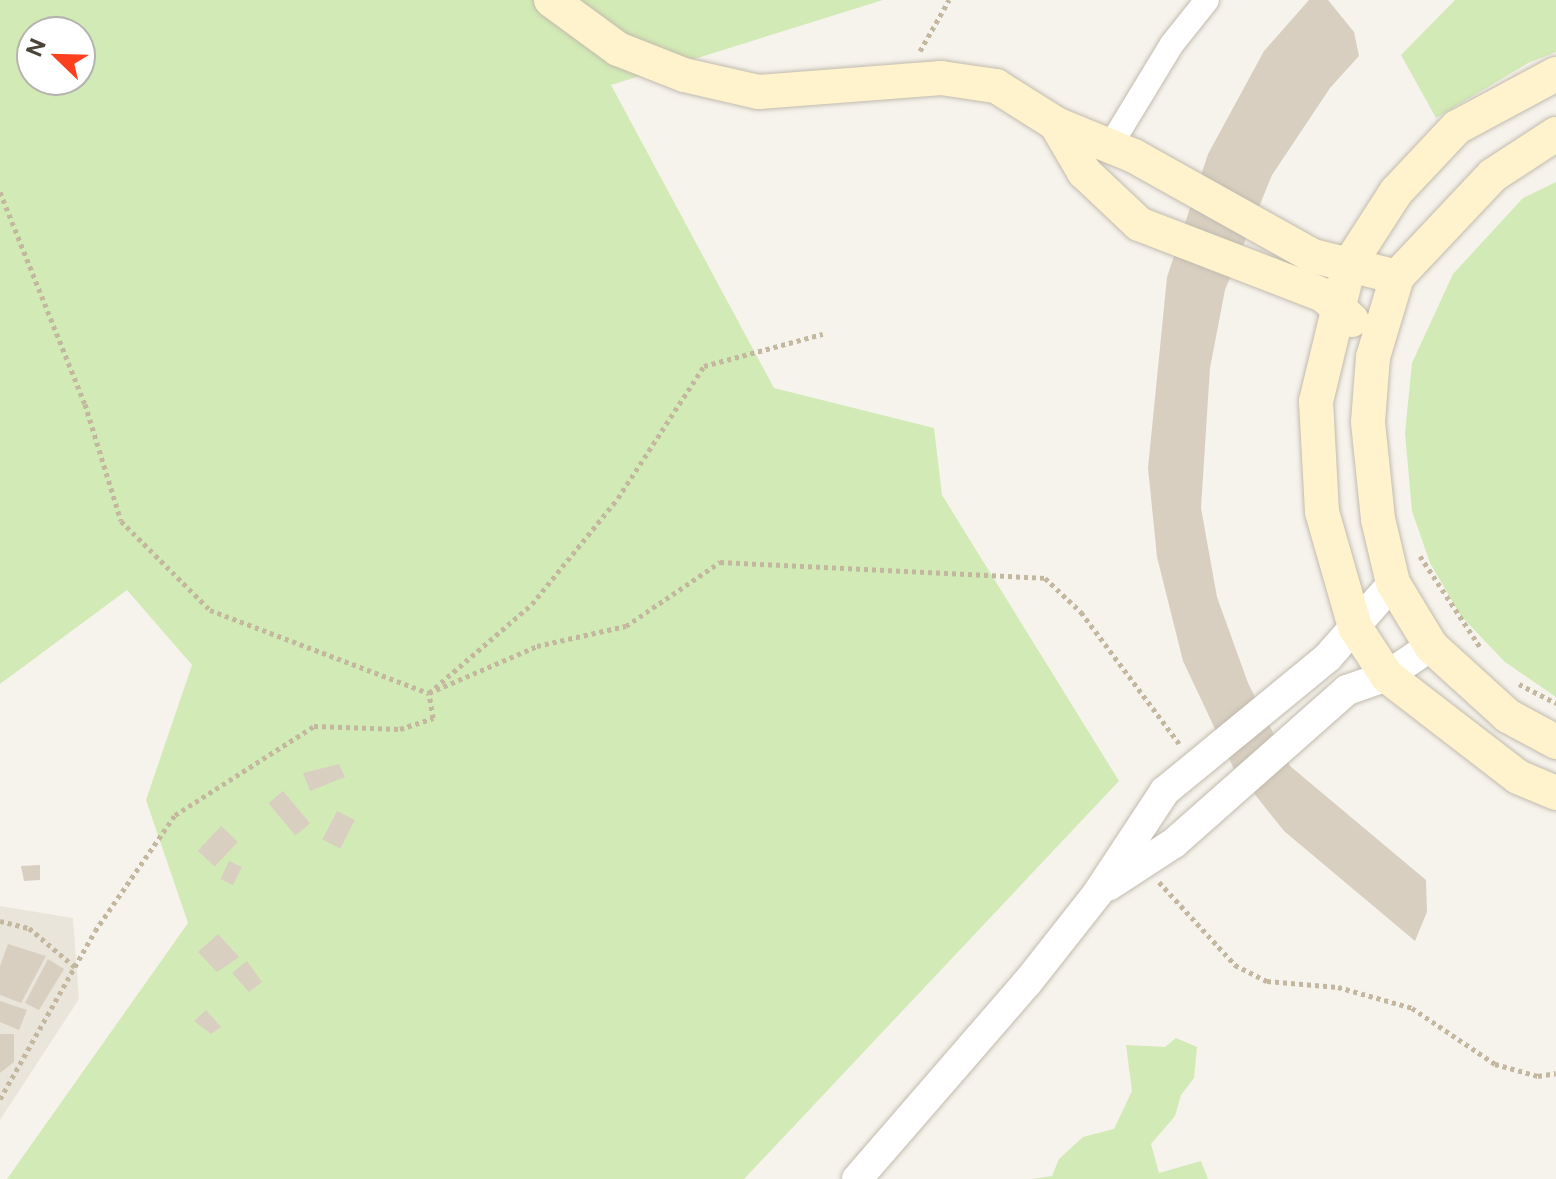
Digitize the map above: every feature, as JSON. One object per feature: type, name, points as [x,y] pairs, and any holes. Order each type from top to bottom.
[{"type":"main road","points":[[551,0],[618,49],[684,75],[759,92],[941,78],[996,86],[1056,124],[1110,146],[1313,256],[1397,277]]},
{"type":"main road","points":[[1556,74],[1457,127],[1396,192],[1349,265],[1316,401],[1322,512],[1355,627],[1387,676],[1518,777],[1556,793]]},
{"type":"main road","points":[[1056,124],[1084,172],[1139,224],[1323,295],[1377,342]]},
{"type":"main road","points":[[1556,134],[1493,175],[1397,277],[1377,342],[1368,422],[1378,519],[1393,583],[1431,646],[1508,716],[1556,742]]},
{"type":"street","points":[[1110,146],[1172,44],[1207,0]]},
{"type":"street","points":[[857,1179],[1097,894],[1165,791],[1328,657],[1393,583]]},
{"type":"street","points":[[1097,894],[1174,843],[1347,690],[1387,676],[1431,646]]},
{"type":"path","points":[[901,82],[949,0]]},
{"type":"path","points":[[0,192],[85,404],[121,521],[210,610],[429,693],[537,646],[626,626],[720,562],[1045,578],[1081,612],[1195,766]]},
{"type":"path","points":[[429,693],[532,604],[618,498],[704,366],[823,334]]},
{"type":"path","points":[[1416,544],[1443,597],[1488,654]]},
{"type":"path","points":[[1508,673],[1556,703]]},
{"type":"path","points":[[0,1099],[17,1078],[75,967],[140,860],[175,815],[314,726],[400,729],[433,718],[429,693]]},
{"type":"path","points":[[1142,864],[1235,965],[1267,981],[1338,987],[1412,1008],[1495,1064],[1538,1076],[1556,1073]]},
{"type":"path","points":[[0,921],[29,928],[75,967]]},
{"type":"shaded area","points":[[0,906],[73,918],[79,999],[0,1120]]},
{"type":"green space","points":[[0,0],[883,0],[611,85],[774,388],[934,428],[942,495],[1119,781],[744,1179],[7,1179],[188,923],[146,800],[192,665],[127,590],[0,684]]},
{"type":"green space","points":[[1455,0],[1556,0],[1556,52],[1528,63],[1436,118],[1401,55]]},
{"type":"green space","points":[[1556,182],[1556,697],[1505,662],[1461,616],[1430,563],[1412,511],[1405,433],[1412,363],[1453,274],[1523,198]]},
{"type":"green space","points":[[1176,1038],[1197,1047],[1194,1078],[1181,1095],[1175,1116],[1151,1144],[1159,1173],[1201,1161],[1208,1179],[1031,1179],[1052,1176],[1059,1159],[1083,1137],[1114,1129],[1132,1091],[1126,1045],[1165,1047]]},
{"type":"building","points":[[1309,0],[1328,0],[1354,32],[1359,56],[1330,88],[1272,175],[1225,290],[1210,368],[1201,508],[1217,597],[1248,683],[1290,766],[1426,880],[1427,912],[1415,941],[1284,831],[1233,767],[1183,661],[1157,557],[1148,468],[1167,277],[1208,154],[1264,51]]},
{"type":"building","points":[[339,764],[345,777],[310,791],[303,773]]},
{"type":"building","points":[[283,791],[310,823],[295,835],[268,803]]},
{"type":"building","points":[[337,811],[355,820],[340,849],[322,840]]},
{"type":"building","points":[[221,826],[238,842],[215,867],[198,851]]},
{"type":"building","points":[[229,861],[242,867],[233,885],[221,879]]},
{"type":"building","points":[[40,865],[40,880],[24,881],[21,866]]},
{"type":"building","points":[[218,934],[239,957],[217,972],[198,952]]},
{"type":"building","points":[[8,944],[46,956],[21,1003],[0,995],[0,966]]},
{"type":"building","points":[[48,959],[64,969],[39,1010],[25,1003]]},
{"type":"building","points":[[247,961],[262,982],[249,992],[232,973]]},
{"type":"building","points":[[0,1001],[27,1010],[19,1030],[0,1022]]},
{"type":"building","points":[[206,1010],[221,1027],[211,1034],[194,1021]]},
{"type":"building","points":[[0,1034],[14,1034],[14,1062],[0,1073]]}]
